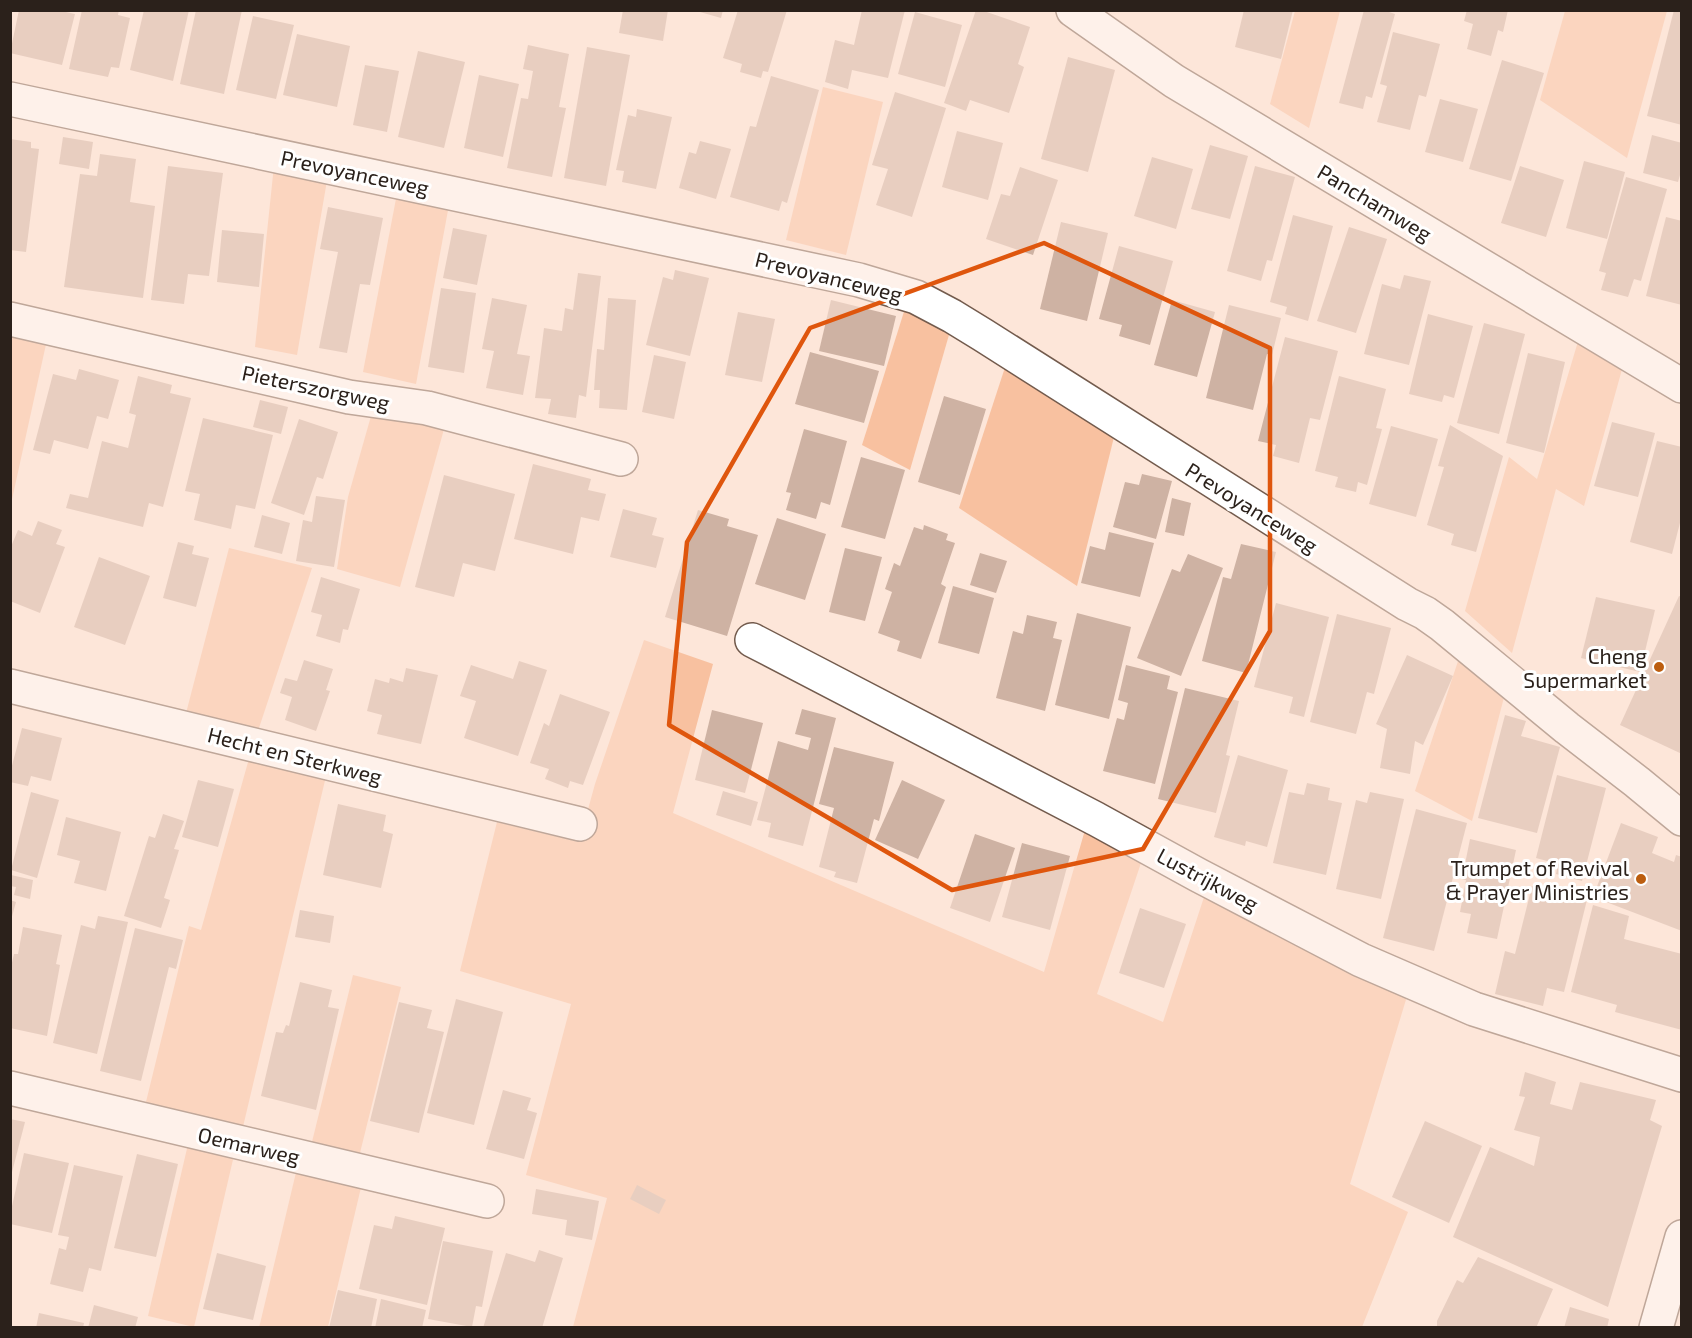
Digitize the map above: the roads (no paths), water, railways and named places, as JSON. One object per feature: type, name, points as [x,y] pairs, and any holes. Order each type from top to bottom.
[{"type":"street","name":"Panchamweg","points":[[1073,10],[1174,81],[1682,386]]},
{"type":"street","name":"Prevoyanceweg","points":[[10,99],[859,280],[916,297],[975,330],[1434,619],[1682,819]]},
{"type":"street","name":"Pieterszorgweg","points":[[10,319],[349,397],[427,408],[621,459]]},
{"type":"street","name":"Lustrijkweg","points":[[752,640],[1361,960],[1474,1009],[1682,1075]]},
{"type":"street","name":"Hecht en Sterkweg","points":[[10,686],[580,824]]},
{"type":"street","name":"Oemarweg","points":[[10,1088],[487,1201]]},
{"type":"street","points":[[1656,1328],[1682,1237]]},
{"type":"place","name":"Cheng Supermarket","points":[[1659,667]]},
{"type":"place","name":"Trumpet of Revival & Prayer Ministries","points":[[1641,879]]}]
